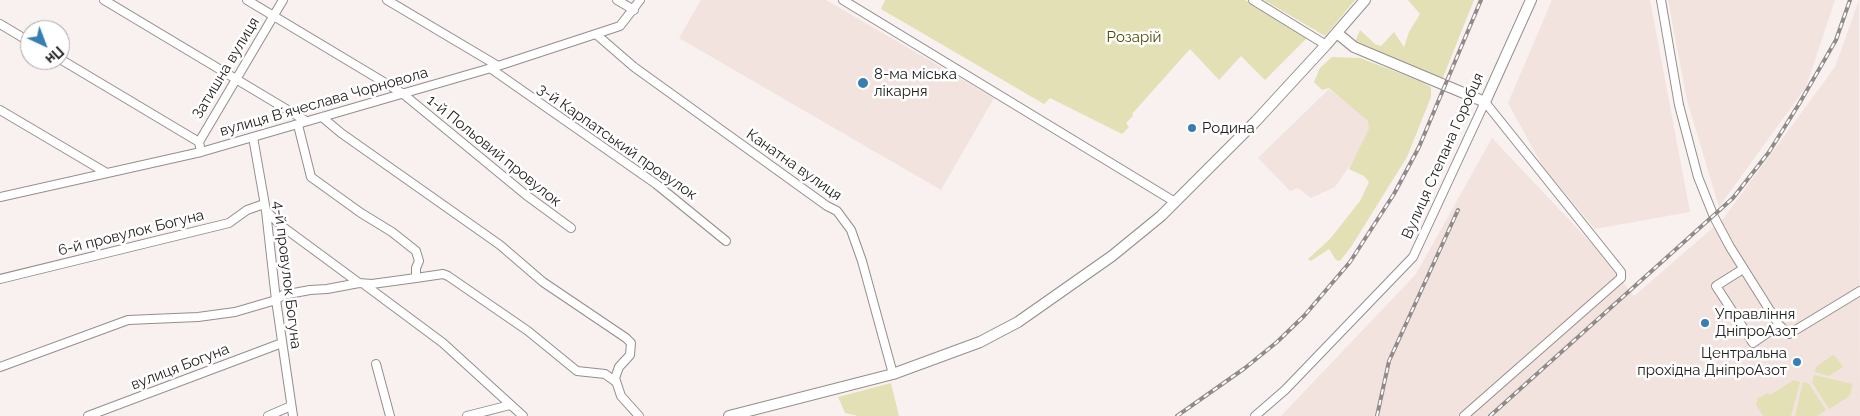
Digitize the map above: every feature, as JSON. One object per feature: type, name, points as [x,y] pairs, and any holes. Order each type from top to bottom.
[{"type":"main road","points":[[729,416],[893,374],[980,342],[1018,322],[1112,256],[1175,202],[1256,121],[1326,46],[1365,0]]},
{"type":"main road","name":"Вулиця Степана Горобця","points":[[1485,102],[1531,0]]},
{"type":"main road","points":[[1337,33],[1354,47],[1485,102]]},
{"type":"street","points":[[104,0],[306,121]]},
{"type":"street","name":"1-й Польовий провулок","points":[[247,0],[402,93],[521,191],[571,228]]},
{"type":"street","name":"Затишна вулиця","points":[[201,152],[199,142],[283,0]]},
{"type":"street","points":[[387,0],[498,66]]},
{"type":"street","points":[[617,0],[634,10]]},
{"type":"street","name":"вулиця Вʼячеслава Чорновола","points":[[1,195],[201,152],[498,66],[620,26],[640,0]]},
{"type":"street","points":[[843,0],[1175,202]]},
{"type":"street","points":[[1253,0],[1326,46]]},
{"type":"street","points":[[1661,0],[1679,105],[1689,150],[1714,217],[1743,269],[1779,325],[1789,334],[1860,291]]},
{"type":"street","points":[[0,24],[20,36]]},
{"type":"street","name":"Канатна вулиця","points":[[597,35],[634,68],[837,211],[851,230],[860,256],[893,374]]},
{"type":"street","points":[[503,78],[510,62]]},
{"type":"street","points":[[70,65],[199,142]]},
{"type":"street","name":"3-й Карпатський провулок","points":[[490,68],[656,184],[726,241]]},
{"type":"street","points":[[1464,416],[1621,278],[1621,272],[1485,102]]},
{"type":"street","name":"Вулиця Степана Горобця","points":[[1255,416],[1285,390],[1413,257],[1485,102]]},
{"type":"street","points":[[0,110],[105,172]]},
{"type":"street","points":[[322,117],[340,133],[484,234],[543,282],[626,338],[632,349],[630,355],[616,373],[616,382],[621,396],[639,416]]},
{"type":"street","points":[[298,124],[311,177],[361,213],[392,232],[416,251],[419,261],[416,268],[416,278]]},
{"type":"street","name":"4-й провулок Богуна","points":[[253,137],[265,207],[293,416]]},
{"type":"street","points":[[265,207],[283,227],[443,343],[523,416]]},
{"type":"street","name":"6-й провулок Богуна","points":[[0,279],[228,223],[247,210],[265,207]]},
{"type":"street","points":[[1743,269],[1716,286],[1721,294],[1753,343],[1779,325]]},
{"type":"street","points":[[0,367],[128,320],[198,317],[235,312],[276,300],[283,295],[292,293],[443,274],[528,331],[577,371],[605,374],[616,382]]},
{"type":"street","name":"вулиця Богуна","points":[[88,416],[282,343]]},
{"type":"street","points":[[376,364],[390,416]]},
{"type":"street","points":[[467,416],[510,405]]},
{"type":"street","points":[[268,416],[291,406]]},
{"type":"shaded area","name":"8-ма міська лікарня","points":[[701,0],[826,0],[994,98],[941,190],[679,38]]},
{"type":"shaded area","points":[[1552,0],[1650,0],[1690,212],[1595,229],[1543,167],[1508,103]]},
{"type":"shaded area","points":[[1668,0],[1835,0],[1806,87],[1719,207],[1687,100]]},
{"type":"shaded area","points":[[1859,0],[1860,416],[1281,416],[1416,274],[1492,138],[1594,246],[1634,296],[1723,219],[1835,67]]},
{"type":"shaded area","points":[[1329,89],[1377,126],[1335,187],[1311,198],[1298,188],[1290,191],[1258,158]]},
{"type":"green space","name":"Розарій","points":[[885,0],[1245,0],[1307,38],[1265,80],[1241,56],[1219,80],[1190,49],[1132,114],[1133,116],[1126,123],[1129,127],[1122,134],[1050,98],[1044,104],[881,9]]},
{"type":"green space","points":[[1264,0],[1355,0],[1325,36]]},
{"type":"green space","points":[[1408,0],[1474,0],[1442,80],[1359,46],[1355,42],[1360,30],[1375,44],[1381,46],[1394,32],[1404,47],[1409,32],[1420,14]]},
{"type":"green space","points":[[1332,57],[1360,58],[1420,81],[1431,87],[1431,97],[1407,157],[1351,247],[1340,261],[1336,260],[1329,249],[1311,261],[1308,259],[1330,239],[1360,201],[1369,182],[1364,176],[1349,169],[1369,129],[1368,121],[1329,88],[1322,90],[1314,82],[1320,68]]},
{"type":"green space","points":[[1833,355],[1843,367],[1829,376],[1815,372],[1816,367]]},
{"type":"green space","points":[[1814,375],[1852,384],[1851,393],[1829,409],[1812,382]]},
{"type":"green space","points":[[1794,380],[1800,382],[1791,416],[1763,416],[1756,404],[1758,398],[1768,393],[1770,395]]},
{"type":"green space","points":[[1803,382],[1809,384],[1826,410],[1817,416],[1795,416]]},
{"type":"green space","points":[[891,383],[899,416],[858,416],[845,413],[838,397]]},
{"type":"railway","points":[[1177,416],[1245,368],[1277,342],[1304,316],[1350,262],[1394,194],[1419,147],[1481,0]]},
{"type":"railway","points":[[1490,416],[1733,198],[1769,152],[1799,104],[1836,40],[1850,0]]},
{"type":"railway","points":[[1377,416],[1389,361],[1458,210]]},
{"type":"place","name":"8-ма міська лікарня","points":[[863,83]]},
{"type":"place","name":"Родина","points":[[1192,128]]},
{"type":"place","name":"Управління ДніпроАзот","points":[[1705,323]]},
{"type":"place","name":"Центральна прохідна ДніпроАзот","points":[[1797,362]]}]
